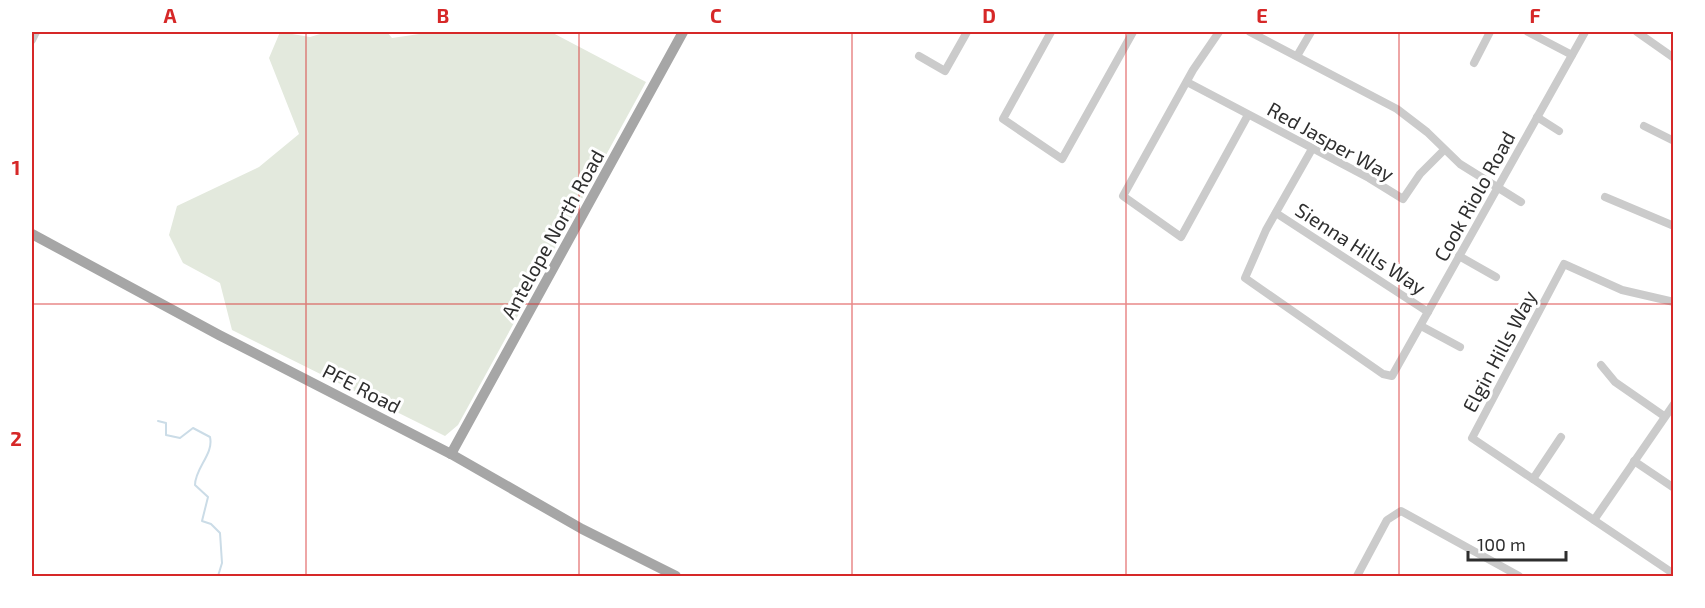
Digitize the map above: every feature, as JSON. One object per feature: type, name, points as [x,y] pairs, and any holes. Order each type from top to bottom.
[{"type":"main road","name":"Antelope North Road","points":[[451,454],[683,32]]},
{"type":"main road","name":"PFE Road","points":[[32,234],[196,323],[451,454],[582,529],[676,576]]},
{"type":"street","points":[[32,40],[36,32]]},
{"type":"street","points":[[919,56],[945,71],[967,32]]},
{"type":"street","points":[[1051,32],[1003,119],[1062,159],[1133,32]]},
{"type":"street","points":[[1219,32],[1187,82],[1123,196],[1181,237],[1248,115]]},
{"type":"street","points":[[1250,32],[1397,109],[1420,126],[1460,164],[1521,202]]},
{"type":"street","points":[[1297,56],[1311,32]]},
{"type":"street","points":[[1474,63],[1490,32]]},
{"type":"street","points":[[1528,32],[1572,55]]},
{"type":"street","name":"Cook Riolo Road","points":[[1276,213],[1245,278],[1383,374],[1392,376],[1585,32]]},
{"type":"street","points":[[1637,32],[1674,58]]},
{"type":"street","name":"Red Jasper Way","points":[[1187,82],[1369,178],[1402,199],[1420,174],[1444,150]]},
{"type":"street","points":[[1537,117],[1560,131]]},
{"type":"street","points":[[1644,126],[1674,141]]},
{"type":"street","points":[[1276,213],[1312,149]]},
{"type":"street","points":[[1605,197],[1674,226]]},
{"type":"street","name":"Sienna Hills Way","points":[[1276,213],[1428,312]]},
{"type":"street","points":[[1460,256],[1496,277]]},
{"type":"street","name":"Elgin Hills Way","points":[[1674,302],[1622,290],[1564,264],[1472,438],[1674,574]]},
{"type":"street","points":[[1421,326],[1460,347]]},
{"type":"street","points":[[1601,365],[1615,382],[1664,417]]},
{"type":"street","points":[[1594,520],[1674,404]]},
{"type":"street","points":[[1533,479],[1561,437]]},
{"type":"street","points":[[1634,461],[1674,488]]},
{"type":"street","points":[[1356,576],[1387,520],[1401,512],[1519,576]]},
{"type":"shaded area","points":[[280,32],[310,37],[327,32],[387,32],[392,38],[433,32],[551,32],[646,82],[458,425],[445,436],[232,330],[220,283],[183,263],[169,235],[177,206],[259,167],[299,134],[269,58]]},
{"type":"waterway","points":[[158,421],[166,423],[166,435],[180,438],[193,428],[210,437],[211,443],[195,485],[208,497],[202,521],[211,524],[220,533],[222,563],[218,576]]}]
